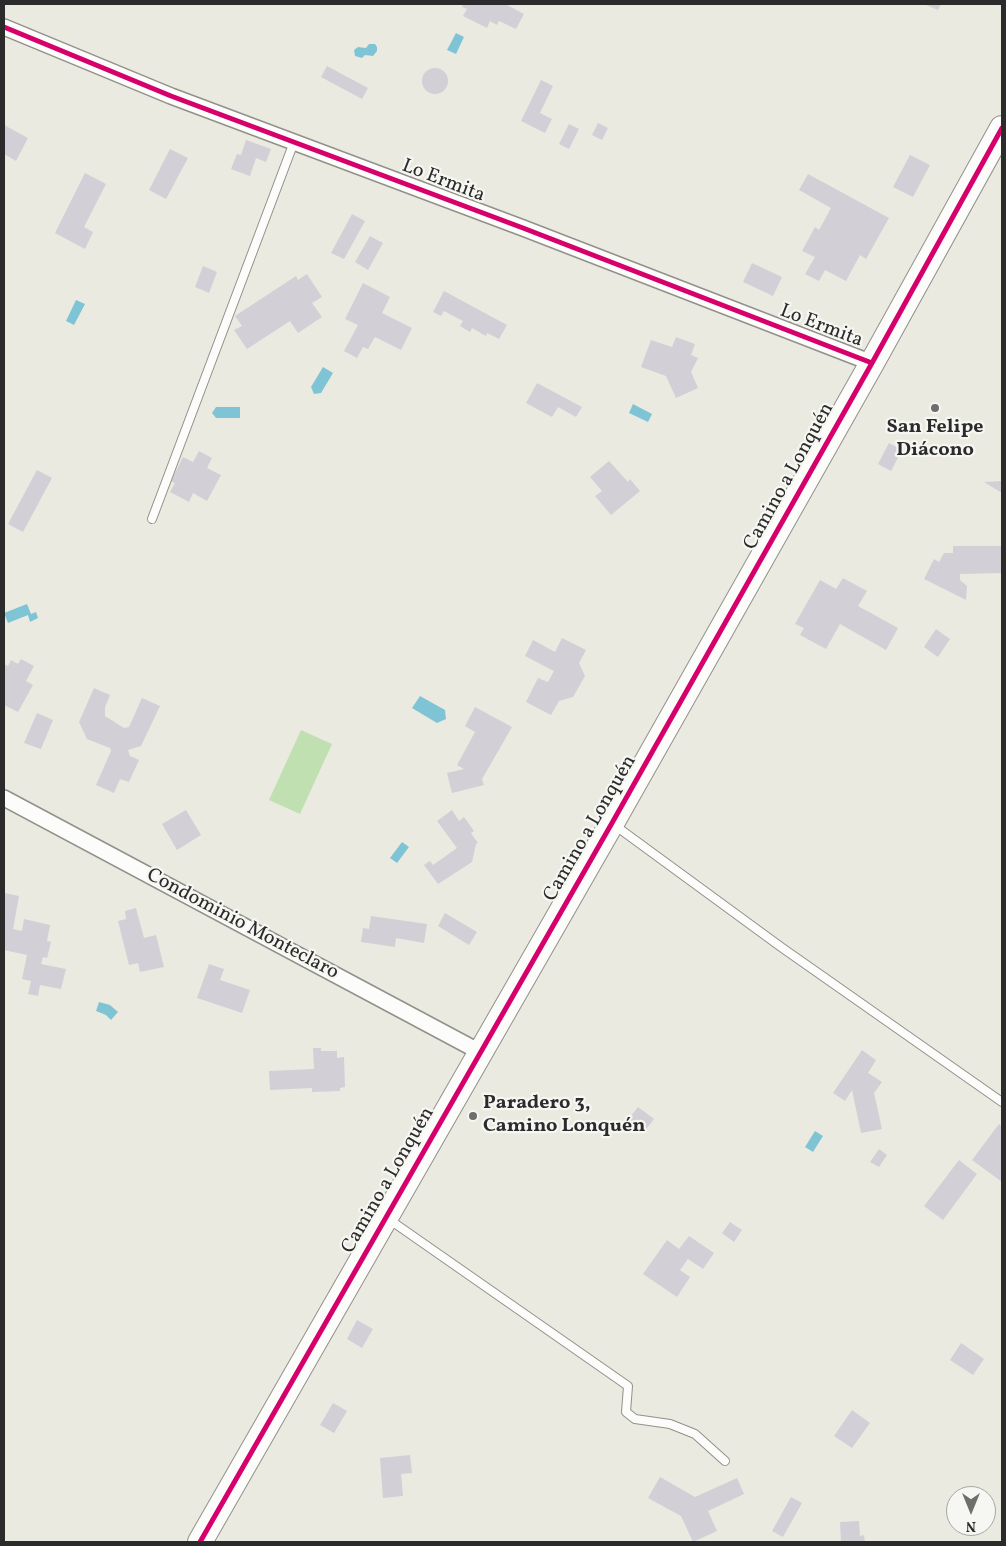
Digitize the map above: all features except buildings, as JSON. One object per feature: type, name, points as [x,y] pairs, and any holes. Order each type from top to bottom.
[{"type":"main road","name":"Camino a Lonquén","points":[[200,1542],[612,823],[872,363],[1002,128]]},
{"type":"street","name":"Lo Ermita","points":[[4,27],[171,96],[872,363]]},
{"type":"street","name":"Condominio Monteclaro","points":[[4,798],[480,1052]]},
{"type":"lane","points":[[152,519],[294,142]]},
{"type":"lane","points":[[612,823],[781,947],[1002,1102]]},
{"type":"lane","points":[[386,1217],[628,1386],[626,1412],[635,1419],[670,1424],[695,1434],[726,1461]]},
{"type":"green space","points":[[301,730],[332,744],[300,814],[269,800]]},
{"type":"water","points":[[456,33],[464,37],[456,54],[447,50]]},
{"type":"water","points":[[369,44],[375,44],[377,47],[377,51],[373,56],[365,55],[362,58],[355,56],[354,50],[358,47],[366,48]]},
{"type":"water","points":[[76,300],[85,304],[74,325],[66,321]]},
{"type":"water","points":[[323,367],[333,373],[321,393],[314,394],[311,387]]},
{"type":"water","points":[[633,404],[652,414],[648,422],[629,413]]},
{"type":"water","points":[[216,407],[240,407],[240,418],[216,418],[212,413]]},
{"type":"water","points":[[27,604],[31,614],[36,612],[38,618],[30,622],[28,615],[8,623],[4,613]]},
{"type":"water","points":[[420,696],[445,710],[446,719],[437,723],[412,708]]},
{"type":"water","points":[[402,842],[409,847],[397,863],[390,858]]},
{"type":"water","points":[[99,1002],[110,1005],[118,1012],[111,1020],[106,1015],[96,1011]]},
{"type":"water","points":[[815,1131],[823,1136],[813,1152],[805,1147]]},
{"type":"cycle path","points":[[4,27],[171,96],[523,228],[872,363]]},
{"type":"cycle path","points":[[200,1542],[612,823],[872,363],[1002,128]]},
{"type":"place","name":"San Felipe Diácono","points":[[935,408]]},
{"type":"place","name":"Paradero 3, Camino Lonquén","points":[[473,1116]]}]
